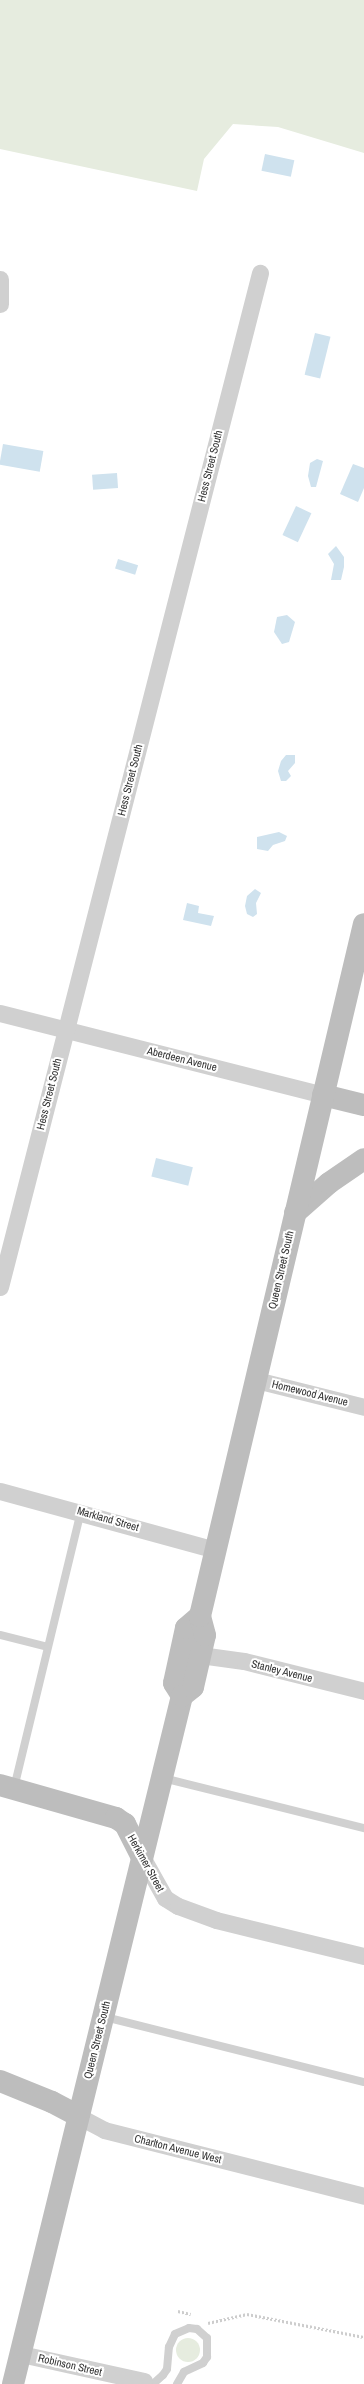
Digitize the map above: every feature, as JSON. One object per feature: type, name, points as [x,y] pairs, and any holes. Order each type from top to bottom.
[{"type":"main road","name":"Queen Street South","points":[[13,2384],[102,2016],[182,1696],[193,1687],[205,1635],[200,1616],[364,924]]},
{"type":"main road","name":"Aberdeen Avenue","points":[[323,1095],[364,1105]]},
{"type":"main road","points":[[295,1213],[329,1183],[364,1159]]},
{"type":"main road","points":[[182,1696],[174,1683],[186,1628],[200,1616]]},
{"type":"main road","name":"Herkimer Street","points":[[7,1787],[116,1818],[124,1824],[142,1857]]},
{"type":"main road","name":"Charlton Avenue West","points":[[0,2081],[52,2102],[78,2116]]},
{"type":"street","name":"Hess Street South","points":[[0,1287],[260,273]]},
{"type":"street","points":[[0,279],[0,304]]},
{"type":"street","name":"Aberdeen Avenue","points":[[0,1013],[323,1095]]},
{"type":"street","name":"Homewood Avenue","points":[[256,1380],[364,1407]]},
{"type":"street","name":"Markland Street","points":[[0,1490],[81,1511],[215,1550]]},
{"type":"street","name":"Stanley Avenue","points":[[200,1655],[244,1661],[364,1691]]},
{"type":"street","name":"Herkimer Street","points":[[142,1857],[165,1898],[178,1906],[216,1920],[364,1956]]},
{"type":"street","name":"Charlton Avenue West","points":[[78,2116],[104,2130],[364,2196]]},
{"type":"street","name":"Robinson Street","points":[[21,2354],[151,2383]]},
{"type":"lane","points":[[7,1787],[48,1647],[81,1511]]},
{"type":"lane","points":[[0,1635],[48,1647]]},
{"type":"lane","points":[[162,1778],[364,1828]]},
{"type":"lane","points":[[102,2016],[364,2082]]},
{"type":"lane","points":[[151,2383],[167,2369],[169,2346],[175,2334],[190,2328],[203,2332],[207,2338],[207,2357],[203,2363],[184,2372],[177,2384]]},
{"type":"path","points":[[190,2328],[247,2314],[364,2337]]},
{"type":"shaded area","points":[[0,0],[364,0],[364,153],[278,127],[233,124],[204,159],[197,191],[0,149]]},
{"type":"shaded area","points":[[188,2338],[197,2341],[200,2350],[197,2359],[188,2362],[179,2359],[176,2350],[179,2341]]},
{"type":"water","points":[[265,154],[294,160],[291,177],[261,171]]},
{"type":"water","points":[[315,333],[331,337],[320,379],[305,375]]},
{"type":"water","points":[[3,444],[43,451],[40,472],[0,465]]},
{"type":"water","points":[[317,459],[323,461],[316,487],[311,487],[308,476],[310,463]]},
{"type":"water","points":[[353,464],[364,468],[364,488],[358,502],[340,494]]},
{"type":"water","points":[[117,473],[118,488],[93,490],[92,475]]},
{"type":"water","points":[[296,506],[311,513],[298,542],[282,535]]},
{"type":"water","points":[[336,546],[344,557],[344,567],[341,580],[331,580],[334,564],[328,554]]},
{"type":"water","points":[[118,559],[138,565],[135,575],[115,569]]},
{"type":"water","points":[[287,615],[295,622],[289,642],[282,644],[274,632],[277,617]]},
{"type":"water","points":[[286,755],[295,755],[295,763],[288,771],[291,776],[286,781],[281,781],[278,771],[281,761]]},
{"type":"water","points":[[279,832],[287,836],[285,841],[273,845],[268,851],[257,849],[257,837]]},
{"type":"water","points":[[255,889],[261,893],[256,903],[257,914],[253,917],[247,914],[245,906],[247,896]]},
{"type":"water","points":[[187,903],[199,906],[198,913],[214,916],[211,926],[183,920]]},
{"type":"water","points":[[156,1158],[193,1167],[188,1186],[151,1176]]}]
